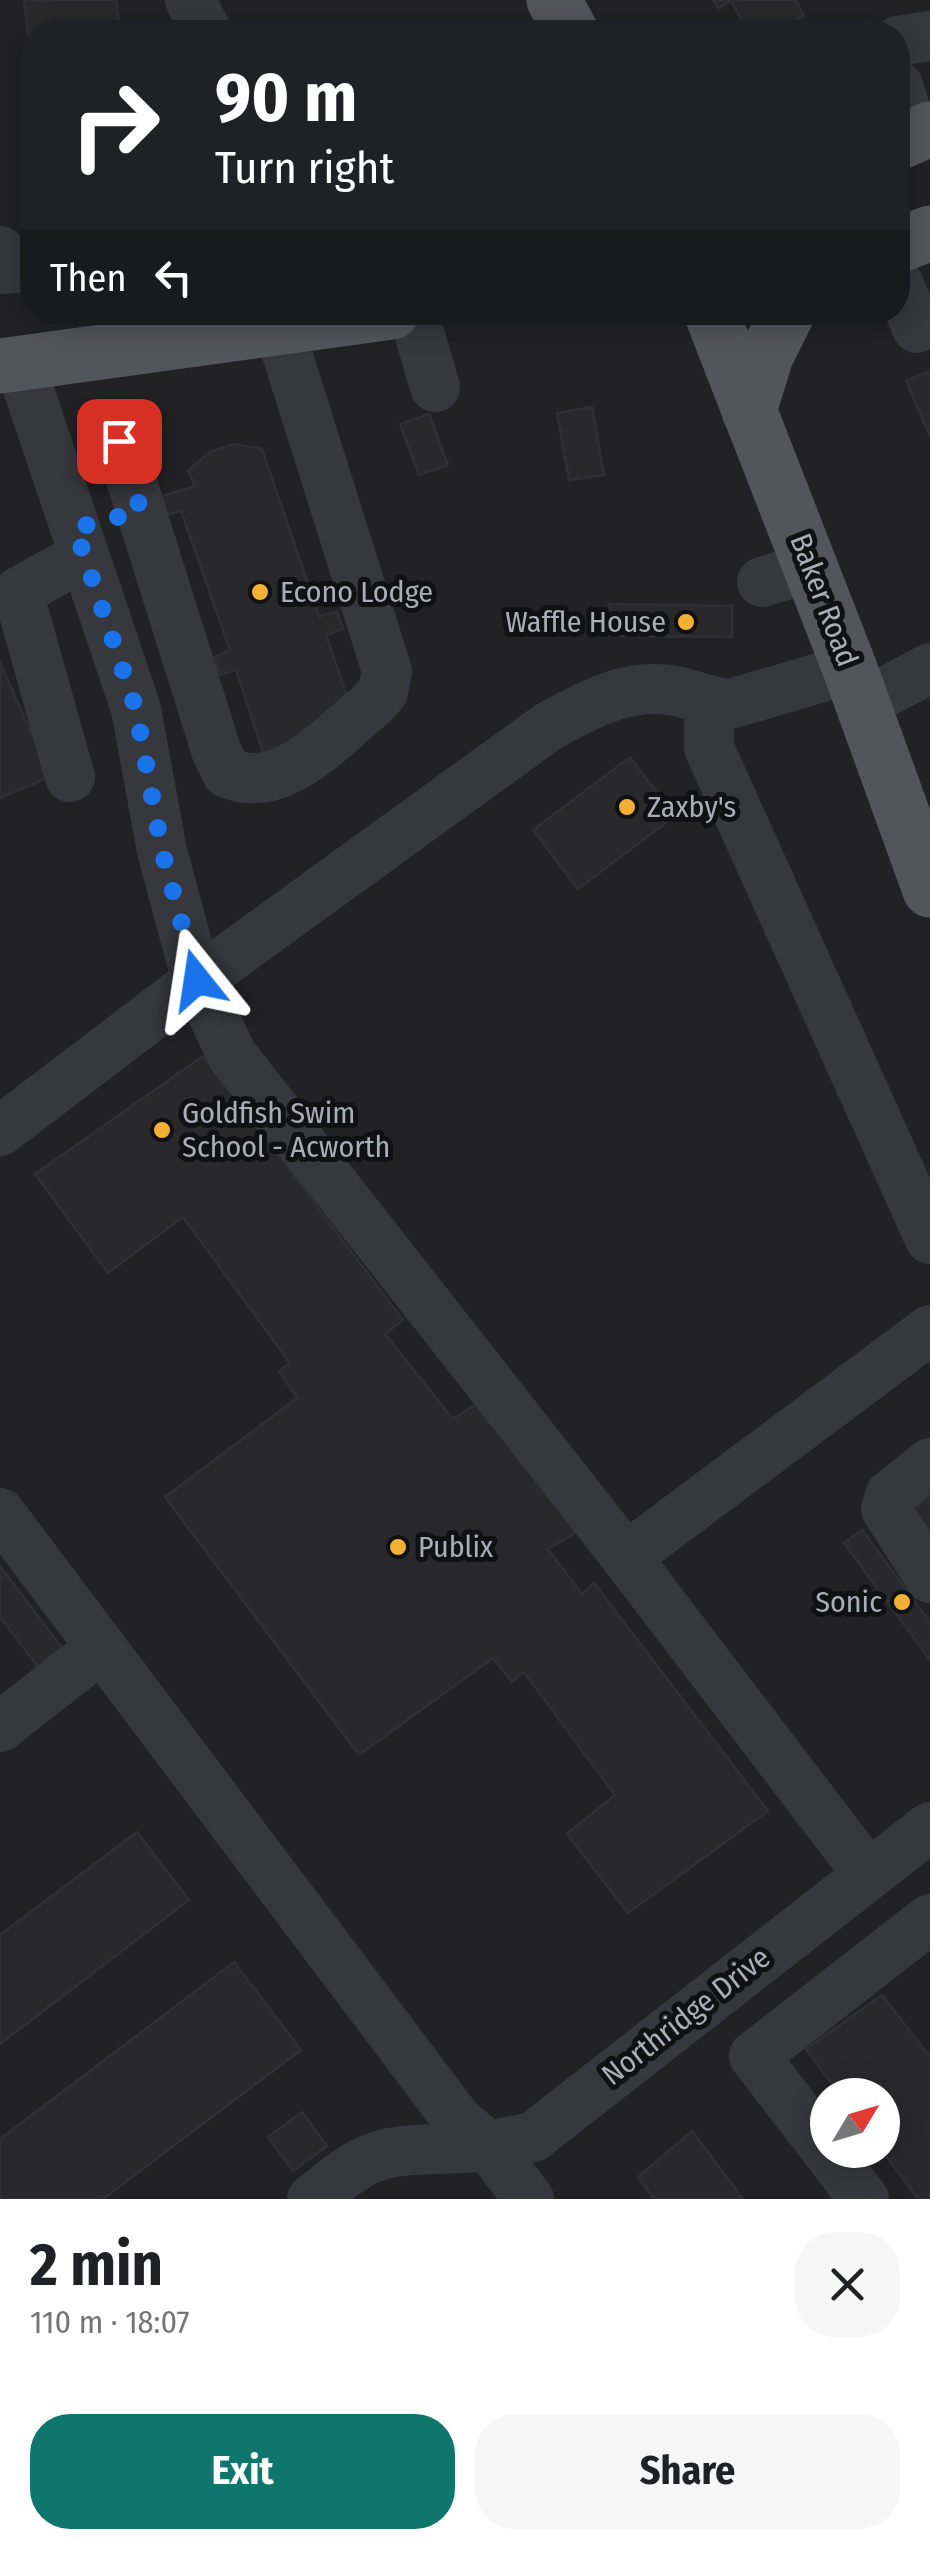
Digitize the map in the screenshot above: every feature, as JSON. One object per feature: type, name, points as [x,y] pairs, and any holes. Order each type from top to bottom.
[{"type":"main road","points":[[10,365],[257,325]]},
{"type":"main road","name":"Baker Road","points":[[715,325],[750,411],[787,574],[857,686],[930,890]]},
{"type":"main road","points":[[750,411],[766,356],[782,325]]},
{"type":"street","points":[[0,251],[2,269],[20,267]]},
{"type":"street","points":[[119,441],[217,753],[227,773],[243,779],[280,776],[383,692],[387,671],[263,325]]},
{"type":"street","points":[[417,325],[435,387]]},
{"type":"street","points":[[10,365],[80,542],[136,709],[162,851],[197,980],[232,1055],[626,1557],[867,1873]]},
{"type":"street","points":[[70,776],[18,592],[80,542],[141,511]]},
{"type":"street","points":[[0,1131],[197,980],[549,726],[594,702],[634,688],[677,691],[709,703],[730,704],[857,686],[930,668]]},
{"type":"street","points":[[709,703],[709,748],[930,1239]]},
{"type":"street","points":[[626,1557],[930,1330]]},
{"type":"street","points":[[930,1463],[890,1495],[886,1509],[930,1578]]},
{"type":"street","points":[[0,1513],[458,2121],[488,2146],[529,2199]]},
{"type":"street","points":[[0,1727],[101,1648]]},
{"type":"street","name":"Northridge Drive","points":[[312,2199],[374,2157],[397,2151],[448,2152],[533,2137],[930,1826]]},
{"type":"street","points":[[864,2199],[754,2056],[923,1939]]},
{"type":"shaded area","points":[[0,0],[930,0],[930,2199],[0,2199]]},
{"type":"building","points":[[24,0],[116,0],[118,20],[26,20]]},
{"type":"building","points":[[713,0],[796,0],[804,16],[796,20],[741,20],[731,1],[718,8]]},
{"type":"building","points":[[930,371],[930,436],[906,381]]},
{"type":"building","points":[[592,407],[604,475],[569,480],[557,413]]},
{"type":"building","points":[[429,414],[448,465],[419,475],[400,424]]},
{"type":"building","name":"Econo Lodge","points":[[234,444],[262,449],[319,616],[337,612],[343,629],[326,635],[347,696],[266,761],[236,670],[220,675],[214,657],[230,650],[181,511],[166,515],[159,497],[195,486],[188,471],[209,452]]},
{"type":"building","points":[[609,604],[732,606],[732,637],[609,636]]},
{"type":"building","points":[[0,662],[50,777],[0,798]]},
{"type":"building","points":[[630,757],[675,816],[578,889],[533,830]]},
{"type":"building","points":[[203,1056],[403,1320],[385,1334],[453,1419],[481,1401],[577,1532],[548,1549],[582,1594],[594,1583],[768,1811],[628,1913],[567,1834],[615,1795],[524,1672],[512,1682],[493,1658],[359,1755],[165,1497],[297,1398],[279,1371],[290,1363],[183,1217],[108,1273],[35,1174]]},
{"type":"building","points":[[930,1498],[930,1531],[913,1509]]},
{"type":"building","points":[[862,1530],[930,1622],[930,1660],[844,1543]]},
{"type":"building","points":[[0,1566],[62,1648],[38,1667],[0,1617]]},
{"type":"building","points":[[137,1832],[189,1900],[0,2044],[0,1935]]},
{"type":"building","points":[[234,1962],[301,2050],[103,2199],[0,2199],[0,2139]]},
{"type":"building","points":[[882,1995],[930,2057],[930,2199],[918,2199],[895,2168],[900,2168],[900,2078],[827,2078],[806,2049]]},
{"type":"building","points":[[302,2112],[327,2146],[293,2171],[268,2137]]},
{"type":"building","points":[[692,2131],[743,2199],[654,2199],[638,2177]]},
{"type":"place","name":"Econo Lodge","points":[[260,592]]},
{"type":"place","name":"Waffle House","points":[[686,622]]},
{"type":"place","name":"Zaxby's","points":[[627,807]]},
{"type":"place","name":"Goldfish Swim School - Acworth","points":[[162,1130]]},
{"type":"place","name":"Publix","points":[[398,1547]]},
{"type":"place","name":"Sonic","points":[[902,1602]]},
{"type":"route","points":[[119,441],[141,511],[75,528],[136,709],[162,851],[197,980]]}]
